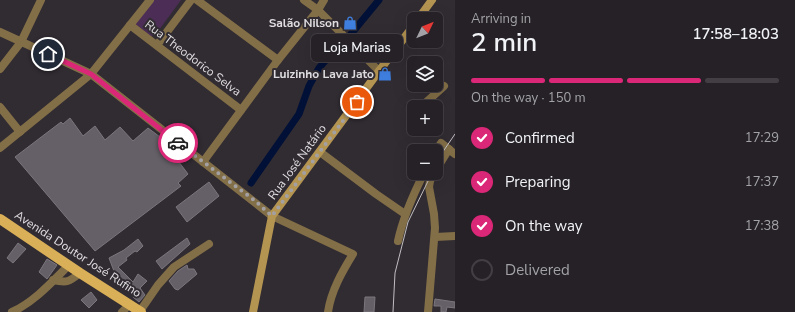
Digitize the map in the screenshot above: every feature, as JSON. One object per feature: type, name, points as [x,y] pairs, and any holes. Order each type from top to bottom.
[{"type":"main road","points":[[423,12],[432,0]]},
{"type":"main road","name":"Rua José Natário","points":[[253,312],[272,216],[407,34]]},
{"type":"main road","name":"Avenida Doutor José Rufino","points":[[0,219],[140,312]]},
{"type":"street","points":[[0,70],[21,42],[41,0]]},
{"type":"street","points":[[0,148],[91,74],[150,0]]},
{"type":"street","points":[[157,45],[192,0]]},
{"type":"street","points":[[197,0],[278,60]]},
{"type":"street","points":[[304,0],[318,10],[379,71]]},
{"type":"street","points":[[203,162],[324,0]]},
{"type":"street","name":"Rua Theodorico Selva","points":[[130,25],[241,110]]},
{"type":"street","points":[[0,32],[91,74],[254,200],[272,216],[353,254],[339,279],[332,296],[328,312]]},
{"type":"street","points":[[429,100],[444,86]]},
{"type":"street","points":[[0,107],[20,132]]},
{"type":"street","points":[[443,144],[452,151],[443,162]]},
{"type":"street","points":[[320,152],[405,214]]},
{"type":"street","points":[[398,241],[405,214],[420,180]]},
{"type":"street","points":[[428,312],[435,237],[435,222],[429,186],[430,180]]},
{"type":"street","points":[[435,237],[455,236]]},
{"type":"street","points":[[140,312],[158,284],[174,267],[209,244]]},
{"type":"street","points":[[12,312],[32,300],[69,265]]},
{"type":"street","points":[[53,280],[66,282],[71,281],[80,273]]},
{"type":"street","points":[[122,312],[130,305]]},
{"type":"shaded area","points":[[151,0],[181,0],[156,34],[151,36],[135,23]]},
{"type":"building","points":[[70,118],[83,136],[95,126],[105,140],[120,127],[133,141],[148,128],[160,137],[188,174],[178,183],[181,186],[95,251],[15,157],[61,122],[63,124]]},
{"type":"building","points":[[209,182],[219,196],[187,222],[176,207]]},
{"type":"building","points":[[187,238],[190,244],[162,269],[156,261]]},
{"type":"building","points":[[138,239],[143,246],[137,252],[135,251],[126,258],[127,260],[118,267],[133,282],[138,274],[147,281],[140,288],[145,295],[139,302],[133,297],[136,293],[123,284],[120,286],[115,282],[117,279],[109,258],[124,250]]},
{"type":"building","points":[[18,243],[26,249],[13,263],[7,258]]},
{"type":"building","points":[[47,259],[57,265],[47,279],[39,272]]},
{"type":"building","points":[[187,265],[188,269],[194,269],[197,274],[178,290],[175,289],[169,281],[178,271]]},
{"type":"building","points":[[91,292],[97,300],[89,308],[81,300]]},
{"type":"building","points":[[365,297],[375,297],[374,312],[364,312]]},
{"type":"building","points":[[435,299],[455,302],[455,308],[447,307],[446,312],[441,312],[441,306],[434,306]]},
{"type":"waterway","points":[[351,34],[379,0]]},
{"type":"waterway","points":[[251,183],[299,114],[309,86],[319,68],[346,39]]},
{"type":"tram line","points":[[443,152],[455,134]]},
{"type":"tram line","points":[[393,312],[395,273],[408,222],[429,180]]},
{"type":"way so far","points":[[178,143],[254,200],[272,216],[357,102]]},
{"type":"place","name":"Salão Nilson","points":[[350,23]]},
{"type":"place","name":"Luizinho Lava Jato","points":[[385,74]]},
{"type":"place","name":"Loja Marias","points":[[357,102]]},
{"type":"route","points":[[48,54],[91,74],[178,143]]}]
